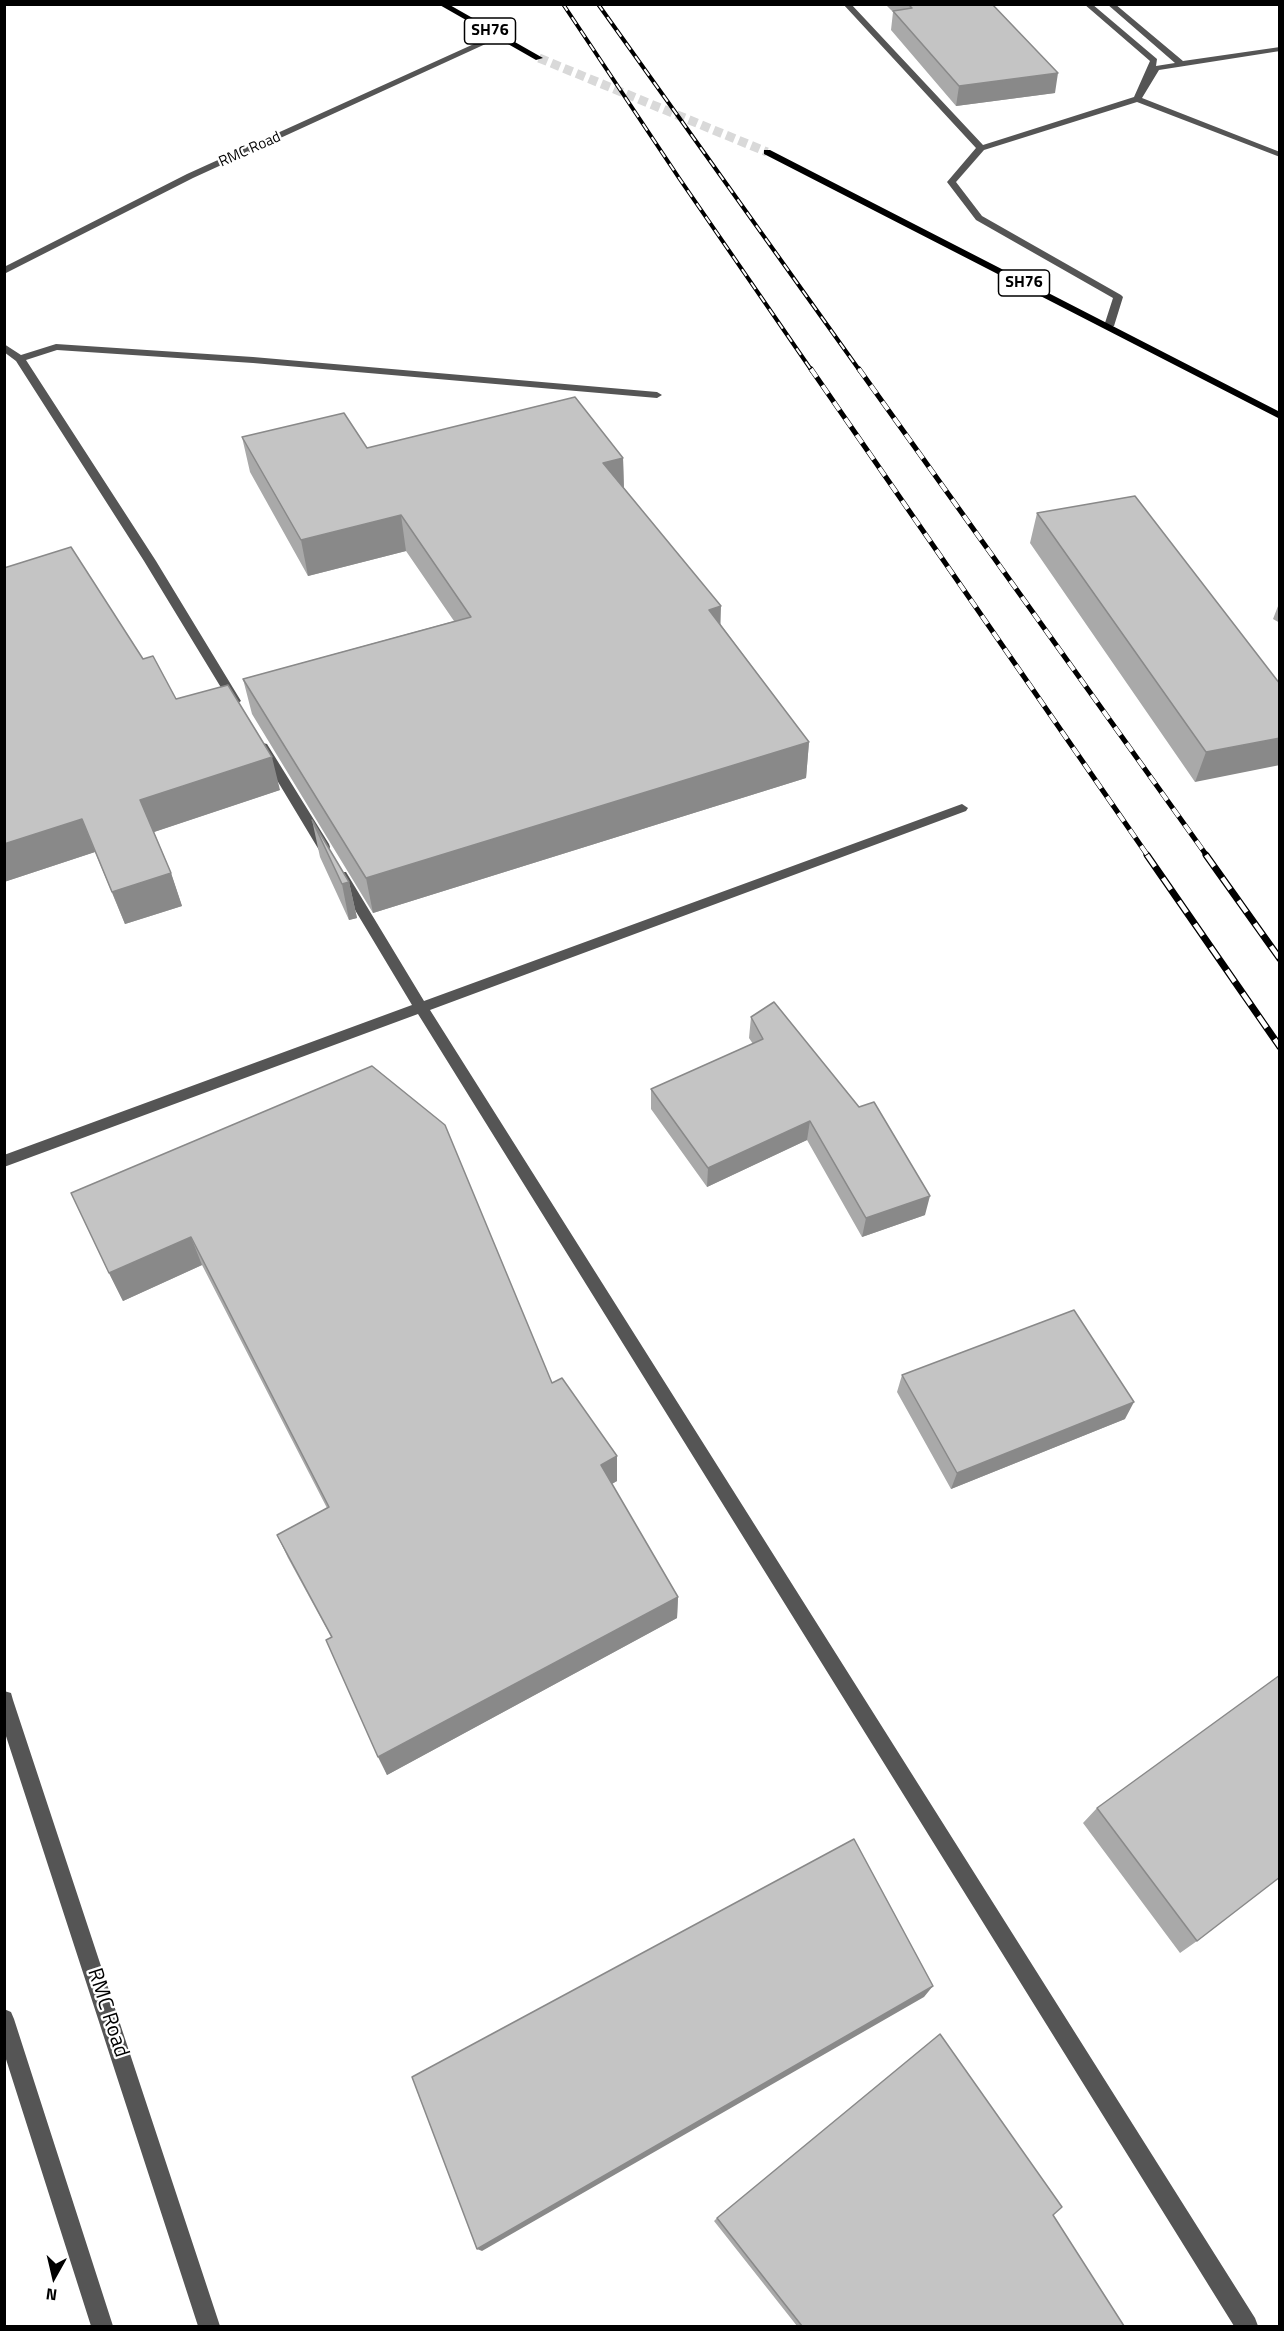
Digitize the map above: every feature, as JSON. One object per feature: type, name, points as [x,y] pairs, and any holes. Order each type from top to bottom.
[{"type":"main road","name":"SH76","points":[[441,4],[539,58]]},
{"type":"main road","name":"SH76","points":[[767,152],[1280,416]]},
{"type":"street","points":[[846,4],[981,148]]},
{"type":"street","points":[[1087,4],[1154,61],[1137,99]]},
{"type":"street","points":[[1110,4],[1181,64]]},
{"type":"street","name":"RMC Road","points":[[4,271],[190,176],[499,36]]},
{"type":"street","points":[[1137,99],[1156,68],[1280,49]]},
{"type":"street","points":[[1109,326],[1118,297],[979,218],[951,182],[981,148],[1137,99],[1234,135],[1280,155]]},
{"type":"street","points":[[20,359],[56,347],[253,360],[657,395]]},
{"type":"street","points":[[4,348],[20,359],[150,561],[243,714]]},
{"type":"street","points":[[255,734],[422,1009],[1247,2326]]},
{"type":"street","points":[[4,1161],[422,1009],[962,808]]},
{"type":"street","name":"RMC Road","points":[[4,1700],[209,2326]]},
{"type":"street","points":[[4,2019],[102,2326]]},
{"type":"building","points":[[908,4],[992,4],[1058,73],[959,86],[893,11],[912,8]]},
{"type":"building","points":[[575,397],[623,458],[603,463],[721,606],[709,610],[809,742],[366,878],[243,679],[471,617],[401,515],[301,540],[242,437],[344,413],[367,448]]},
{"type":"building","points":[[1135,496],[1280,684],[1280,738],[1206,752],[1037,513]]},
{"type":"building","points":[[71,547],[143,659],[153,656],[176,699],[228,685],[272,757],[140,800],[171,873],[112,892],[82,819],[4,844],[4,568]]},
{"type":"building","points":[[312,820],[349,882],[342,884]]},
{"type":"building","points":[[774,1002],[859,1107],[874,1102],[930,1196],[866,1218],[810,1121],[708,1168],[651,1089],[763,1039],[751,1017]]},
{"type":"building","points":[[372,1066],[445,1125],[552,1383],[562,1378],[617,1456],[601,1465],[678,1597],[378,1757],[326,1640],[332,1637],[277,1535],[329,1507],[191,1237],[109,1273],[71,1193]]},
{"type":"building","points":[[1074,1310],[1134,1402],[957,1473],[902,1375]]},
{"type":"building","points":[[1280,1675],[1280,1877],[1197,1941],[1097,1808]]},
{"type":"building","points":[[854,1839],[933,1986],[477,2249],[412,2077]]},
{"type":"building","points":[[940,2034],[1062,2207],[1053,2215],[1124,2326],[802,2326],[717,2218]]},
{"type":"tunnel","points":[[539,58],[767,152]]},
{"type":"railway","points":[[563,4],[812,371]]},
{"type":"railway","points":[[598,4],[860,371]]},
{"type":"railway","points":[[811,369],[1148,856]]},
{"type":"railway","points":[[859,369],[1207,856]]},
{"type":"railway","points":[[1147,855],[1280,1047]]},
{"type":"railway","points":[[1206,855],[1280,959]]}]
